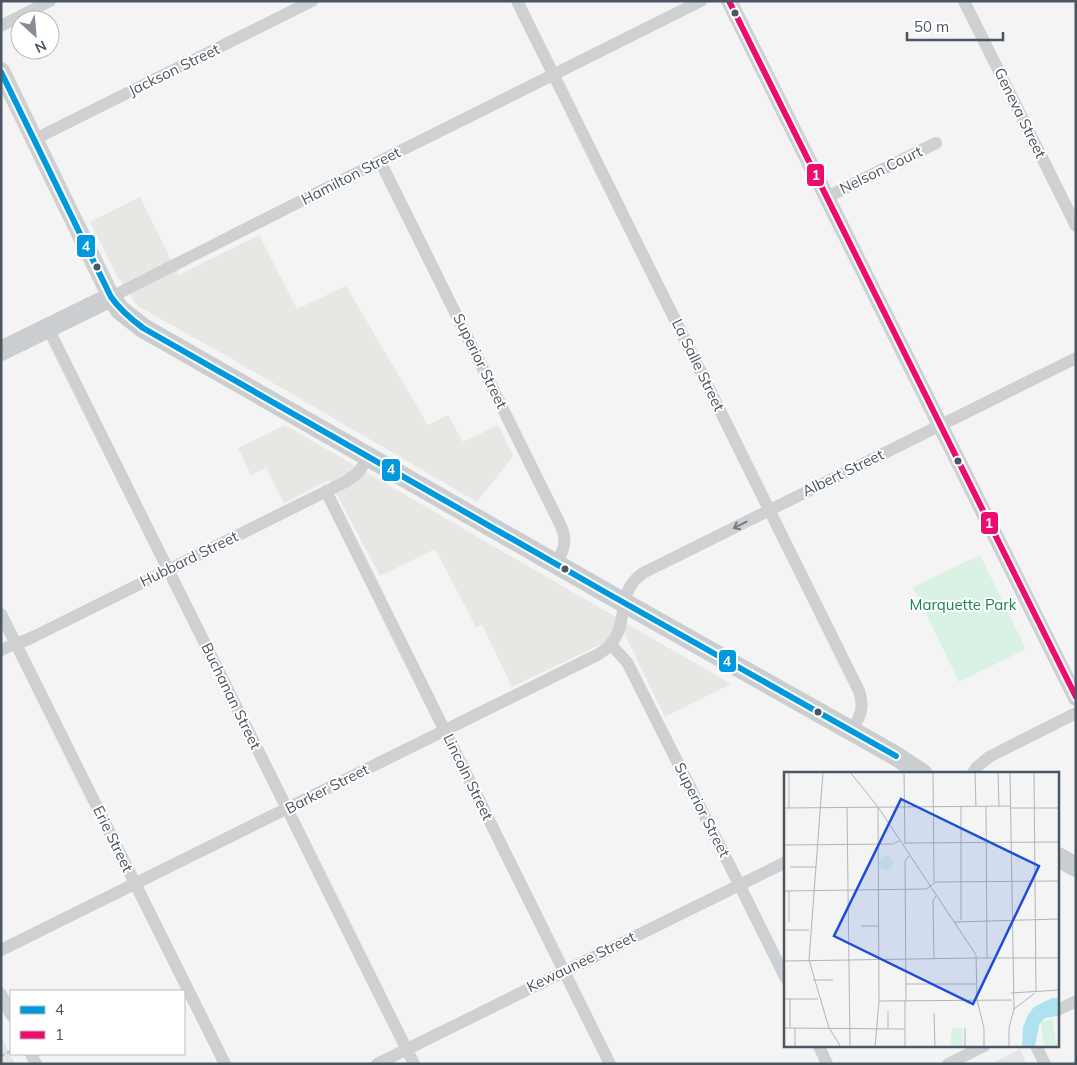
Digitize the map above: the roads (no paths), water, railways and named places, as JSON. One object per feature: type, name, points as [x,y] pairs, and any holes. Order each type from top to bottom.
[{"type":"main road","points":[[1,71],[111,297],[120,310],[143,328],[852,731],[900,765],[918,772]]},
{"type":"main road","name":"Hamilton Street","points":[[1,351],[111,297]]},
{"type":"main road","points":[[1060,858],[1076,867]]},
{"type":"street","points":[[1,26],[50,1]]},
{"type":"street","name":"Jackson Street","points":[[35,139],[312,1]]},
{"type":"street","name":"La Salle Street","points":[[517,1],[859,691],[862,709],[852,731]]},
{"type":"street","name":"Hamilton Street","points":[[111,297],[701,1]]},
{"type":"street","points":[[729,1],[1076,698]]},
{"type":"street","name":"Geneva Street","points":[[964,1],[1076,226]]},
{"type":"street","name":"Nelson Court","points":[[827,197],[936,143]]},
{"type":"street","name":"Superior Street","points":[[380,161],[562,528],[565,543],[557,564]]},
{"type":"street","name":"Buchanan Street","points":[[48,328],[414,1064]]},
{"type":"street","name":"Albert Street","points":[[624,603],[630,586],[642,573],[1076,358]]},
{"type":"street","name":"Hubbard Street","points":[[1,650],[16,643],[19,644],[326,491],[356,475],[369,456]]},
{"type":"street","name":"Lincoln Street","points":[[326,491],[610,1064]]},
{"type":"street","points":[[611,645],[621,628],[624,603]]},
{"type":"street","name":"Erie Street","points":[[1,614],[225,1064]]},
{"type":"street","name":"Superior Street","points":[[611,645],[627,662],[784,975]]},
{"type":"street","name":"Barker Street","points":[[1,950],[599,654],[611,645]]},
{"type":"street","points":[[973,772],[989,757],[1076,713]]},
{"type":"street","name":"Kewaunee Street","points":[[377,1064],[784,863]]},
{"type":"street","points":[[1,994],[10,1013]]},
{"type":"street","points":[[1060,1009],[1076,1001]]},
{"type":"street","points":[[820,1048],[827,1064]]},
{"type":"street","points":[[948,1064],[980,1048]]},
{"type":"street","points":[[1037,1048],[1045,1064]]},
{"type":"park label","name":"Marquette Park","points":[[963,605]]}]
